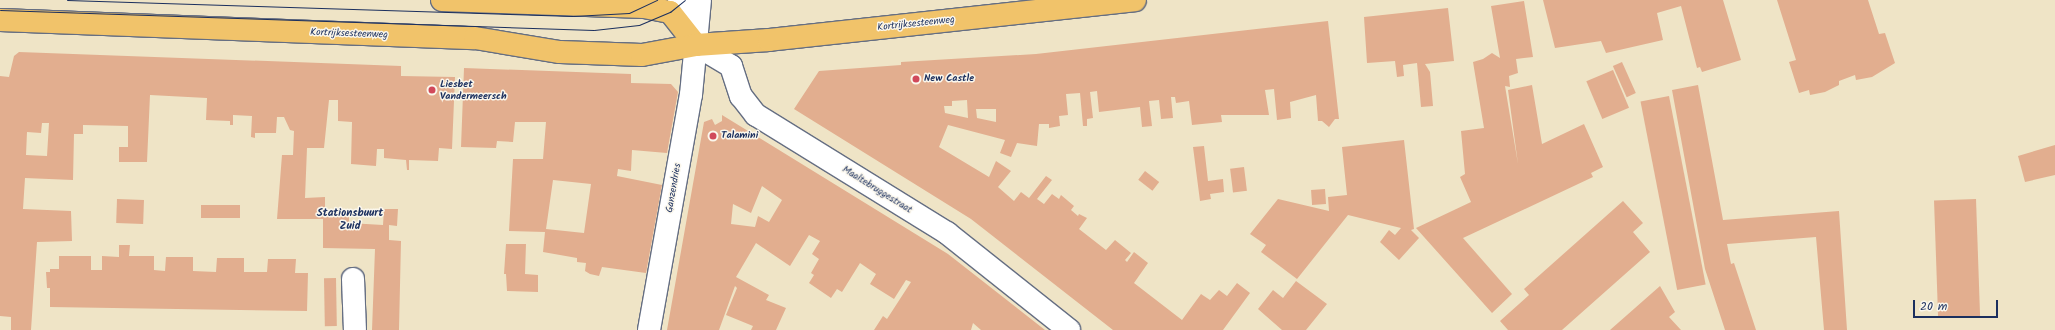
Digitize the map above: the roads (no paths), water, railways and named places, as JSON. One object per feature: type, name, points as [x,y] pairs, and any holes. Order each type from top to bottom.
[{"type":"main road","points":[[442,0],[644,7],[670,12],[696,45]]},
{"type":"main road","name":"Kortrijksesteenweg","points":[[0,20],[475,38],[560,52],[642,55],[696,45],[768,40],[1135,0]]},
{"type":"street","points":[[679,0],[696,45]]},
{"type":"street","name":"Ganzendries","points":[[649,330],[691,94],[700,0]]},
{"type":"street","name":"Maaltebruggestraat","points":[[696,45],[731,66],[741,96],[756,115],[947,234],[1069,330]]},
{"type":"street","points":[[353,279],[355,330]]},
{"type":"tram line","points":[[67,0],[573,16],[629,13],[657,0]]},
{"type":"tram line","points":[[0,10],[594,30],[639,25],[670,12],[685,0]]},
{"type":"place","name":"New Castle","points":[[916,79]]},
{"type":"place","name":"Liesbet Vandermeersch","points":[[432,90]]},
{"type":"place","name":"Talamini","points":[[713,136]]},
{"type":"district","name":"Stationsbuurt Zuid","points":[[350,220]]}]
